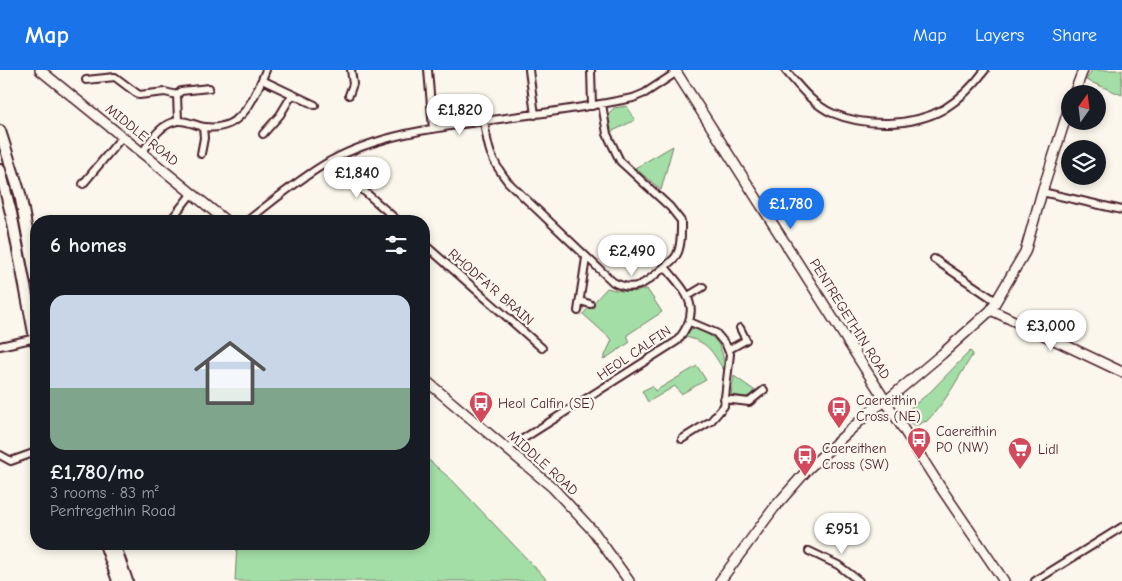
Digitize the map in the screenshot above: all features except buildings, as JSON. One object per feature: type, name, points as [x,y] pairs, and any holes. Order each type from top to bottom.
[{"type":"main road","points":[[0,131],[20,194],[30,247]]},
{"type":"main road","points":[[0,170],[11,213],[30,310]]},
{"type":"main road","points":[[107,550],[118,581]]},
{"type":"main road","points":[[116,550],[126,581]]},
{"type":"street","name":"MIDDLE ROAD","points":[[40,70],[219,215]]},
{"type":"street","points":[[115,77],[118,70]]},
{"type":"street","points":[[142,153],[158,132],[167,125],[178,121],[204,127],[222,128],[234,122],[248,106],[266,70]]},
{"type":"street","points":[[349,95],[353,84],[351,70]]},
{"type":"street","points":[[428,70],[433,129]]},
{"type":"street","points":[[529,70],[535,115]]},
{"type":"street","points":[[592,70],[592,106]]},
{"type":"street","points":[[785,70],[808,97],[831,113],[860,122],[884,123],[923,117],[944,109],[972,87],[985,70]]},
{"type":"street","points":[[1077,85],[1083,70]]},
{"type":"street","points":[[255,215],[330,161],[380,142],[433,129],[602,104],[639,95],[676,71]]},
{"type":"street","name":"PENTREGETHIN ROAD","points":[[676,71],[939,485],[1004,581]]},
{"type":"street","points":[[86,80],[115,77],[139,95],[165,92],[177,95]]},
{"type":"street","points":[[262,80],[315,105]]},
{"type":"street","points":[[178,121],[177,95],[181,91],[209,88]]},
{"type":"street","points":[[263,134],[280,115],[292,95]]},
{"type":"street","points":[[484,121],[488,148],[495,165],[508,182],[613,282],[621,287],[634,288],[644,284],[677,256],[680,244],[681,221],[670,207],[619,159],[607,134],[602,104]]},
{"type":"street","points":[[201,154],[204,127]]},
{"type":"street","points":[[720,581],[774,508],[809,468],[872,410],[886,401],[942,354],[991,310],[1025,252],[1062,130]]},
{"type":"street","points":[[83,184],[122,137]]},
{"type":"street","points":[[330,161],[391,215]]},
{"type":"street","points":[[1042,192],[1122,210]]},
{"type":"street","points":[[175,215],[192,193]]},
{"type":"street","name":"RHODFA'R BRAIN","points":[[430,249],[542,348]]},
{"type":"street","points":[[578,310],[586,258]]},
{"type":"street","points":[[934,258],[996,302]]},
{"type":"street","points":[[665,267],[688,296],[690,322],[716,333],[726,345],[730,354],[724,406],[711,421],[682,439]]},
{"type":"street","points":[[688,296],[703,286]]},
{"type":"street","points":[[580,301],[590,304]]},
{"type":"street","points":[[991,310],[1122,372]]},
{"type":"street","name":"HEOL CALFIN","points":[[508,449],[668,348],[677,341],[690,322]]},
{"type":"street","points":[[728,350],[746,340],[740,328]]},
{"type":"street","points":[[0,346],[30,341]]},
{"type":"street","name":"MIDDLE ROAD","points":[[430,384],[552,486],[594,532],[629,581]]},
{"type":"street","points":[[724,400],[749,402],[764,390]]},
{"type":"street","points":[[0,455],[11,461],[30,454]]},
{"type":"street","points":[[1035,581],[1122,527]]},
{"type":"street","points":[[809,551],[838,565],[859,581]]},
{"type":"green space","points":[[1092,70],[1122,70],[1122,95],[1106,88],[1106,85],[1098,85],[1086,80]]},
{"type":"green space","points":[[627,106],[635,120],[611,132],[607,115],[614,108]]},
{"type":"green space","points":[[673,146],[661,190],[635,168]]},
{"type":"green space","points":[[607,288],[627,292],[647,289],[662,312],[627,335],[630,342],[603,360],[612,340],[583,314]]},
{"type":"green space","points":[[694,328],[702,331],[718,343],[723,355],[724,370],[709,348],[693,339],[685,337],[689,330]]},
{"type":"green space","points":[[970,351],[973,354],[940,406],[926,422],[917,425],[911,424],[908,418],[908,410],[930,392]]},
{"type":"green space","points":[[697,366],[706,380],[681,394],[675,386],[648,402],[642,391],[652,386],[655,391]]},
{"type":"green space","points":[[734,376],[754,390],[751,395],[746,397],[731,395]]},
{"type":"green space","points":[[430,461],[453,481],[548,581],[235,581],[237,550],[430,550]]},
{"type":"place","name":"Heol Calfin (SE)","points":[[481,424]]},
{"type":"place","name":"Caereithin Cross (NE)","points":[[839,429]]},
{"type":"place","name":"Caereithin PO (NW)","points":[[919,460]]},
{"type":"place","name":"Lidl","points":[[1020,470]]},
{"type":"place","name":"Caereithen Cross (SW)","points":[[805,477]]}]
